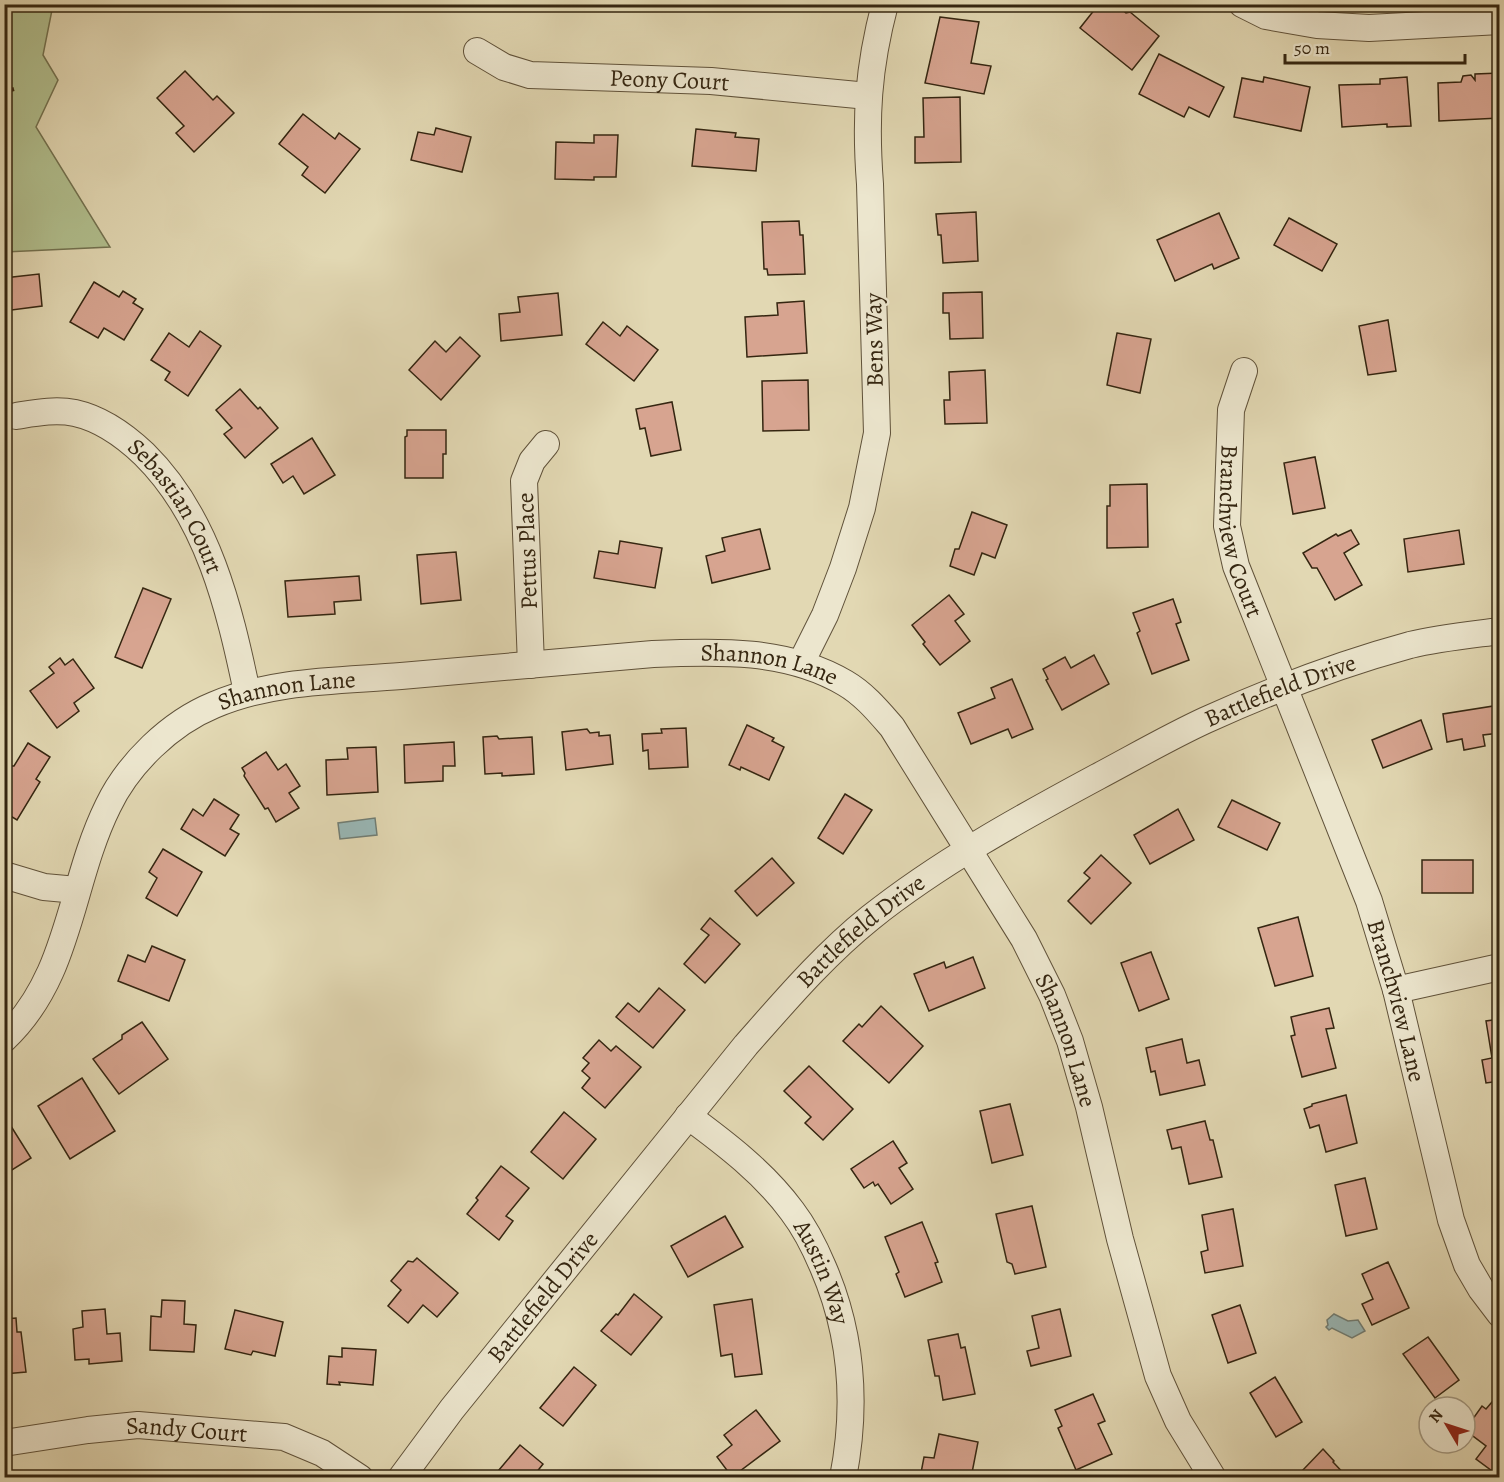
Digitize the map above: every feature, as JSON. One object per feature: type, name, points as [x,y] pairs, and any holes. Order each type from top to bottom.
[{"type":"street","name":"Bens Way","points":[[801,663],[825,615],[843,568],[862,508],[877,433],[867,144],[868,96],[874,45],[885,4]]},
{"type":"street","points":[[1242,4],[1266,16],[1317,25],[1369,28],[1500,21]]},
{"type":"street","name":"Peony Court","points":[[477,51],[504,67],[530,75],[711,81],[868,96]]},
{"type":"street","name":"Branchview Court","points":[[1244,371],[1231,410],[1227,526],[1236,566],[1284,687]]},
{"type":"street","name":"Sebastian Court","points":[[16,416],[54,411],[74,413],[100,420],[130,441],[156,466],[185,503],[216,570],[233,628],[247,692]]},
{"type":"street","name":"Pettus Place","points":[[531,665],[524,481],[532,461],[546,444]]},
{"type":"street","name":"Battlefield Drive","points":[[402,1478],[459,1400],[769,1019],[834,950],[870,918],[969,850],[1038,809],[1204,721],[1330,670],[1411,645],[1455,636],[1500,631]]},
{"type":"street","name":"Shannon Lane","points":[[4,1039],[18,1026],[39,998],[57,961],[76,890],[108,804],[147,751],[176,725],[212,705],[247,692],[308,683],[653,654],[708,652],[762,656],[801,663],[847,684],[871,703],[892,727],[1024,939],[1052,995],[1070,1041],[1089,1107],[1120,1239],[1158,1376],[1178,1421],[1213,1478]]},
{"type":"street","name":"Branchview Lane","points":[[1284,687],[1369,901],[1396,990],[1450,1220],[1467,1264],[1481,1289],[1500,1314]]},
{"type":"street","points":[[4,875],[44,887],[76,890]]},
{"type":"street","points":[[1396,990],[1500,967]]},
{"type":"street","name":"Austin Way","points":[[688,1116],[721,1140],[759,1174],[793,1212],[815,1249],[828,1279],[842,1322],[850,1373],[851,1416],[843,1478]]},
{"type":"street","name":"Sandy Court","points":[[4,1443],[138,1425],[284,1437],[322,1454],[360,1478]]},
{"type":"path","points":[[4,92],[14,89]]},
{"type":"green space","points":[[4,5],[53,5],[43,55],[58,80],[36,127],[110,247],[5,252]]},
{"type":"water","points":[[375,818],[377,835],[340,839],[338,823]]},
{"type":"water","points":[[1334,1314],[1348,1321],[1358,1320],[1365,1331],[1352,1338],[1332,1328],[1329,1330],[1326,1327],[1327,1320]]},
{"type":"building","points":[[1099,4],[1115,4],[1126,13],[1130,12],[1159,36],[1132,70],[1080,28]]},
{"type":"building","points":[[940,17],[979,22],[971,63],[991,66],[984,94],[925,83]]},
{"type":"building","points":[[1159,54],[1224,87],[1209,117],[1189,107],[1184,117],[1139,94]]},
{"type":"building","points":[[185,71],[213,100],[217,96],[234,113],[194,152],[176,133],[184,126],[157,98]]},
{"type":"building","points":[[1500,73],[1500,118],[1439,121],[1438,83],[1461,82],[1463,76],[1471,75],[1475,80],[1475,74]]},
{"type":"building","points":[[1264,77],[1310,87],[1301,131],[1234,117],[1242,78],[1263,82]]},
{"type":"building","points":[[1407,77],[1411,126],[1387,127],[1387,124],[1342,127],[1339,85],[1380,84],[1380,79]]},
{"type":"building","points":[[960,97],[961,162],[915,163],[915,137],[924,137],[923,98]]},
{"type":"building","points":[[303,114],[335,139],[339,133],[360,149],[325,193],[302,175],[308,167],[279,144]]},
{"type":"building","points":[[436,128],[471,137],[462,172],[411,160],[418,132],[434,135]]},
{"type":"building","points":[[696,129],[736,133],[735,137],[759,139],[756,171],[692,166]]},
{"type":"building","points":[[594,135],[618,135],[616,177],[594,177],[594,180],[555,179],[556,142],[594,143]]},
{"type":"building","points":[[976,212],[978,261],[943,263],[941,235],[938,235],[936,214]]},
{"type":"building","points":[[1219,213],[1239,258],[1214,269],[1212,264],[1175,281],[1157,240]]},
{"type":"building","points":[[1289,218],[1337,244],[1322,271],[1274,245]]},
{"type":"building","points":[[799,221],[800,235],[803,235],[805,274],[768,275],[767,269],[764,269],[762,222]]},
{"type":"building","points":[[39,274],[42,306],[4,311],[4,278]]},
{"type":"building","points":[[94,282],[119,297],[123,291],[136,299],[133,303],[143,309],[124,340],[104,328],[98,338],[70,322]]},
{"type":"building","points":[[982,292],[983,338],[950,339],[949,313],[943,313],[943,293]]},
{"type":"building","points":[[558,293],[562,335],[501,341],[499,314],[520,312],[518,297]]},
{"type":"building","points":[[804,301],[807,353],[747,357],[745,317],[778,315],[777,303]]},
{"type":"building","points":[[1388,320],[1396,371],[1368,375],[1359,326]]},
{"type":"building","points":[[603,322],[620,336],[627,326],[658,350],[634,381],[586,344]]},
{"type":"building","points":[[200,331],[221,346],[188,396],[165,380],[170,372],[151,360],[169,333],[189,347]]},
{"type":"building","points":[[1117,333],[1151,339],[1140,393],[1107,385]]},
{"type":"building","points":[[460,337],[480,356],[441,400],[409,370],[435,341],[446,352]]},
{"type":"building","points":[[985,370],[987,423],[945,424],[944,400],[950,400],[949,372]]},
{"type":"building","points":[[808,380],[809,430],[763,431],[762,381]]},
{"type":"building","points":[[240,389],[278,428],[245,458],[224,434],[232,428],[216,410]]},
{"type":"building","points":[[672,402],[681,450],[651,456],[645,428],[640,429],[636,409]]},
{"type":"building","points":[[407,430],[446,430],[443,478],[405,478]]},
{"type":"building","points":[[312,438],[335,475],[304,494],[293,476],[283,483],[271,464]]},
{"type":"building","points":[[1315,457],[1325,508],[1293,514],[1284,463]]},
{"type":"building","points":[[1147,484],[1148,547],[1107,548],[1107,506],[1110,506],[1110,485]]},
{"type":"building","points":[[972,512],[1007,525],[995,558],[982,553],[974,575],[950,566],[955,549],[959,549]]},
{"type":"building","points":[[760,529],[770,569],[712,583],[706,556],[725,551],[722,538]]},
{"type":"building","points":[[1351,530],[1359,544],[1344,553],[1362,585],[1335,600],[1317,568],[1312,568],[1303,553],[1336,534],[1338,536]]},
{"type":"building","points":[[1459,530],[1464,564],[1408,572],[1404,539]]},
{"type":"building","points":[[620,541],[662,548],[655,588],[594,578],[599,551],[618,554]]},
{"type":"building","points":[[456,552],[461,600],[421,604],[417,555]]},
{"type":"building","points":[[359,576],[361,600],[334,602],[335,614],[288,617],[285,581]]},
{"type":"building","points":[[143,588],[171,599],[142,668],[115,657]]},
{"type":"building","points":[[949,595],[964,614],[955,621],[970,641],[940,665],[923,644],[925,642],[912,625]]},
{"type":"building","points":[[1173,599],[1181,622],[1176,624],[1189,660],[1152,674],[1137,633],[1140,631],[1133,613]]},
{"type":"building","points":[[1094,655],[1109,684],[1062,710],[1046,680],[1048,679],[1043,669],[1065,657],[1071,668]]},
{"type":"building","points":[[60,658],[65,665],[73,659],[94,688],[74,703],[79,711],[57,728],[30,691],[54,673],[49,667]]},
{"type":"building","points":[[1012,679],[1033,729],[1012,738],[1008,729],[971,744],[958,713],[995,698],[991,688]]},
{"type":"building","points":[[1500,705],[1500,733],[1483,735],[1485,746],[1464,750],[1462,739],[1447,742],[1443,714]]},
{"type":"building","points":[[1421,720],[1432,749],[1383,768],[1372,740]]},
{"type":"building","points":[[747,725],[774,738],[772,741],[784,747],[769,780],[741,767],[740,770],[729,765]]},
{"type":"building","points":[[686,728],[688,767],[649,769],[648,750],[643,751],[642,734],[662,733],[661,729]]},
{"type":"building","points":[[587,729],[590,733],[599,732],[599,736],[610,735],[613,764],[566,770],[562,732]]},
{"type":"building","points":[[497,736],[499,739],[532,737],[534,774],[502,776],[502,773],[485,774],[483,737]]},
{"type":"building","points":[[454,742],[455,766],[443,766],[443,781],[405,783],[404,745]]},
{"type":"building","points":[[28,743],[50,757],[36,779],[40,782],[17,820],[4,812],[4,778]]},
{"type":"building","points":[[376,747],[378,792],[327,795],[326,760],[348,759],[347,748]]},
{"type":"building","points":[[266,752],[278,770],[286,764],[300,786],[289,793],[299,808],[276,822],[244,776],[242,768]]},
{"type":"building","points":[[845,794],[872,810],[843,854],[818,838]]},
{"type":"building","points":[[214,799],[239,815],[230,829],[239,834],[225,856],[181,829],[193,809],[203,816]]},
{"type":"building","points":[[1232,800],[1280,823],[1267,850],[1218,827]]},
{"type":"building","points":[[1178,809],[1194,840],[1150,864],[1134,835]]},
{"type":"building","points":[[163,849],[202,872],[177,916],[146,898],[157,878],[149,872]]},
{"type":"building","points":[[1101,855],[1131,883],[1091,924],[1068,901],[1090,878],[1084,873]]},
{"type":"building","points":[[772,858],[794,883],[757,916],[735,891]]},
{"type":"building","points":[[1422,860],[1473,860],[1473,893],[1422,893]]},
{"type":"building","points":[[1298,917],[1313,976],[1275,986],[1258,928]]},
{"type":"building","points":[[710,918],[740,944],[705,983],[684,964],[709,935],[701,929]]},
{"type":"building","points":[[152,946],[185,960],[169,1001],[118,981],[128,955],[145,962]]},
{"type":"building","points":[[1151,952],[1169,999],[1139,1011],[1121,963]]},
{"type":"building","points":[[973,957],[985,988],[929,1011],[914,974],[944,962],[946,968]]},
{"type":"building","points":[[659,988],[685,1010],[653,1048],[616,1017],[628,1003],[639,1012]]},
{"type":"building","points":[[881,1006],[923,1046],[889,1083],[843,1041],[859,1024],[862,1027]]},
{"type":"building","points":[[1329,1008],[1334,1028],[1326,1029],[1336,1068],[1302,1077],[1291,1036],[1295,1035],[1291,1017]]},
{"type":"building","points":[[1500,1019],[1500,1081],[1486,1083],[1482,1060],[1492,1058],[1486,1021]]},
{"type":"building","points":[[142,1022],[168,1059],[119,1094],[93,1059]]},
{"type":"building","points":[[1182,1039],[1187,1063],[1199,1060],[1205,1085],[1160,1095],[1155,1071],[1151,1072],[1146,1048]]},
{"type":"building","points":[[599,1040],[611,1051],[616,1046],[641,1067],[605,1108],[582,1088],[590,1078],[582,1071],[589,1063],[583,1058]]},
{"type":"building","points":[[809,1066],[853,1109],[823,1140],[805,1123],[811,1117],[784,1091]]},
{"type":"building","points":[[82,1078],[115,1131],[70,1159],[38,1106]]},
{"type":"building","points":[[1346,1095],[1357,1143],[1326,1152],[1319,1125],[1310,1128],[1304,1109],[1312,1104]]},
{"type":"building","points":[[1010,1104],[1023,1155],[992,1163],[980,1111]]},
{"type":"building","points":[[564,1112],[596,1139],[563,1179],[531,1152]]},
{"type":"building","points":[[1205,1121],[1210,1140],[1213,1140],[1222,1177],[1189,1184],[1181,1147],[1172,1149],[1167,1130]]},
{"type":"building","points":[[9,1123],[31,1158],[4,1175],[4,1126]]},
{"type":"building","points":[[893,1141],[907,1163],[899,1168],[913,1189],[891,1204],[878,1184],[875,1186],[873,1182],[864,1188],[851,1169]]},
{"type":"building","points":[[501,1166],[529,1188],[506,1216],[513,1221],[499,1240],[467,1214],[478,1200],[476,1198]]},
{"type":"building","points":[[1365,1178],[1377,1229],[1346,1236],[1335,1185]]},
{"type":"building","points":[[1032,1206],[1046,1267],[1015,1274],[1012,1264],[1007,1262],[996,1214]]},
{"type":"building","points":[[1233,1209],[1243,1266],[1205,1273],[1201,1252],[1208,1250],[1202,1215]]},
{"type":"building","points":[[725,1216],[743,1247],[688,1277],[671,1246]]},
{"type":"building","points":[[922,1222],[938,1262],[935,1263],[942,1282],[905,1297],[896,1274],[899,1272],[885,1237]]},
{"type":"building","points":[[417,1258],[458,1293],[437,1317],[423,1305],[408,1323],[388,1306],[401,1290],[391,1281],[408,1261],[413,1262]]},
{"type":"building","points":[[1388,1262],[1409,1308],[1372,1325],[1362,1304],[1373,1299],[1362,1274]]},
{"type":"building","points":[[634,1294],[662,1317],[631,1355],[601,1331],[616,1314],[618,1315]]},
{"type":"building","points":[[752,1299],[762,1374],[735,1377],[732,1354],[721,1356],[714,1305]]},
{"type":"building","points":[[162,1300],[185,1301],[184,1324],[196,1325],[194,1352],[150,1350],[151,1316],[161,1317]]},
{"type":"building","points":[[1240,1305],[1256,1353],[1228,1363],[1212,1315]]},
{"type":"building","points":[[105,1309],[107,1334],[120,1333],[122,1361],[89,1364],[89,1359],[75,1360],[73,1329],[83,1327],[82,1311]]},
{"type":"building","points":[[1060,1309],[1071,1356],[1031,1366],[1027,1351],[1039,1348],[1032,1316]]},
{"type":"building","points":[[235,1310],[283,1322],[275,1356],[253,1351],[251,1355],[225,1349]]},
{"type":"building","points":[[16,1318],[17,1332],[21,1332],[26,1372],[4,1374],[4,1319]]},
{"type":"building","points":[[958,1334],[961,1348],[965,1347],[975,1394],[943,1400],[939,1376],[935,1376],[928,1340]]},
{"type":"building","points":[[1428,1337],[1459,1380],[1439,1395],[1433,1395],[1403,1354]]},
{"type":"building","points":[[342,1348],[376,1350],[373,1385],[339,1382],[340,1385],[327,1384],[329,1356],[342,1357]]},
{"type":"building","points":[[574,1367],[596,1385],[563,1426],[540,1408]]},
{"type":"building","points":[[1275,1377],[1302,1422],[1276,1437],[1250,1393]]},
{"type":"building","points":[[1093,1394],[1105,1421],[1098,1424],[1112,1454],[1076,1470],[1058,1428],[1062,1426],[1055,1410]]},
{"type":"building","points":[[1492,1402],[1500,1407],[1499,1476],[1476,1459],[1486,1446],[1477,1439],[1477,1413],[1482,1406],[1486,1409]]},
{"type":"building","points":[[756,1410],[780,1441],[732,1477],[717,1457],[732,1445],[724,1435]]},
{"type":"building","points":[[939,1434],[978,1442],[971,1478],[920,1478],[924,1457],[934,1458]]},
{"type":"building","points":[[520,1445],[543,1464],[532,1478],[509,1478],[499,1470]]},
{"type":"building","points":[[1323,1449],[1348,1478],[1306,1478],[1301,1472]]}]
